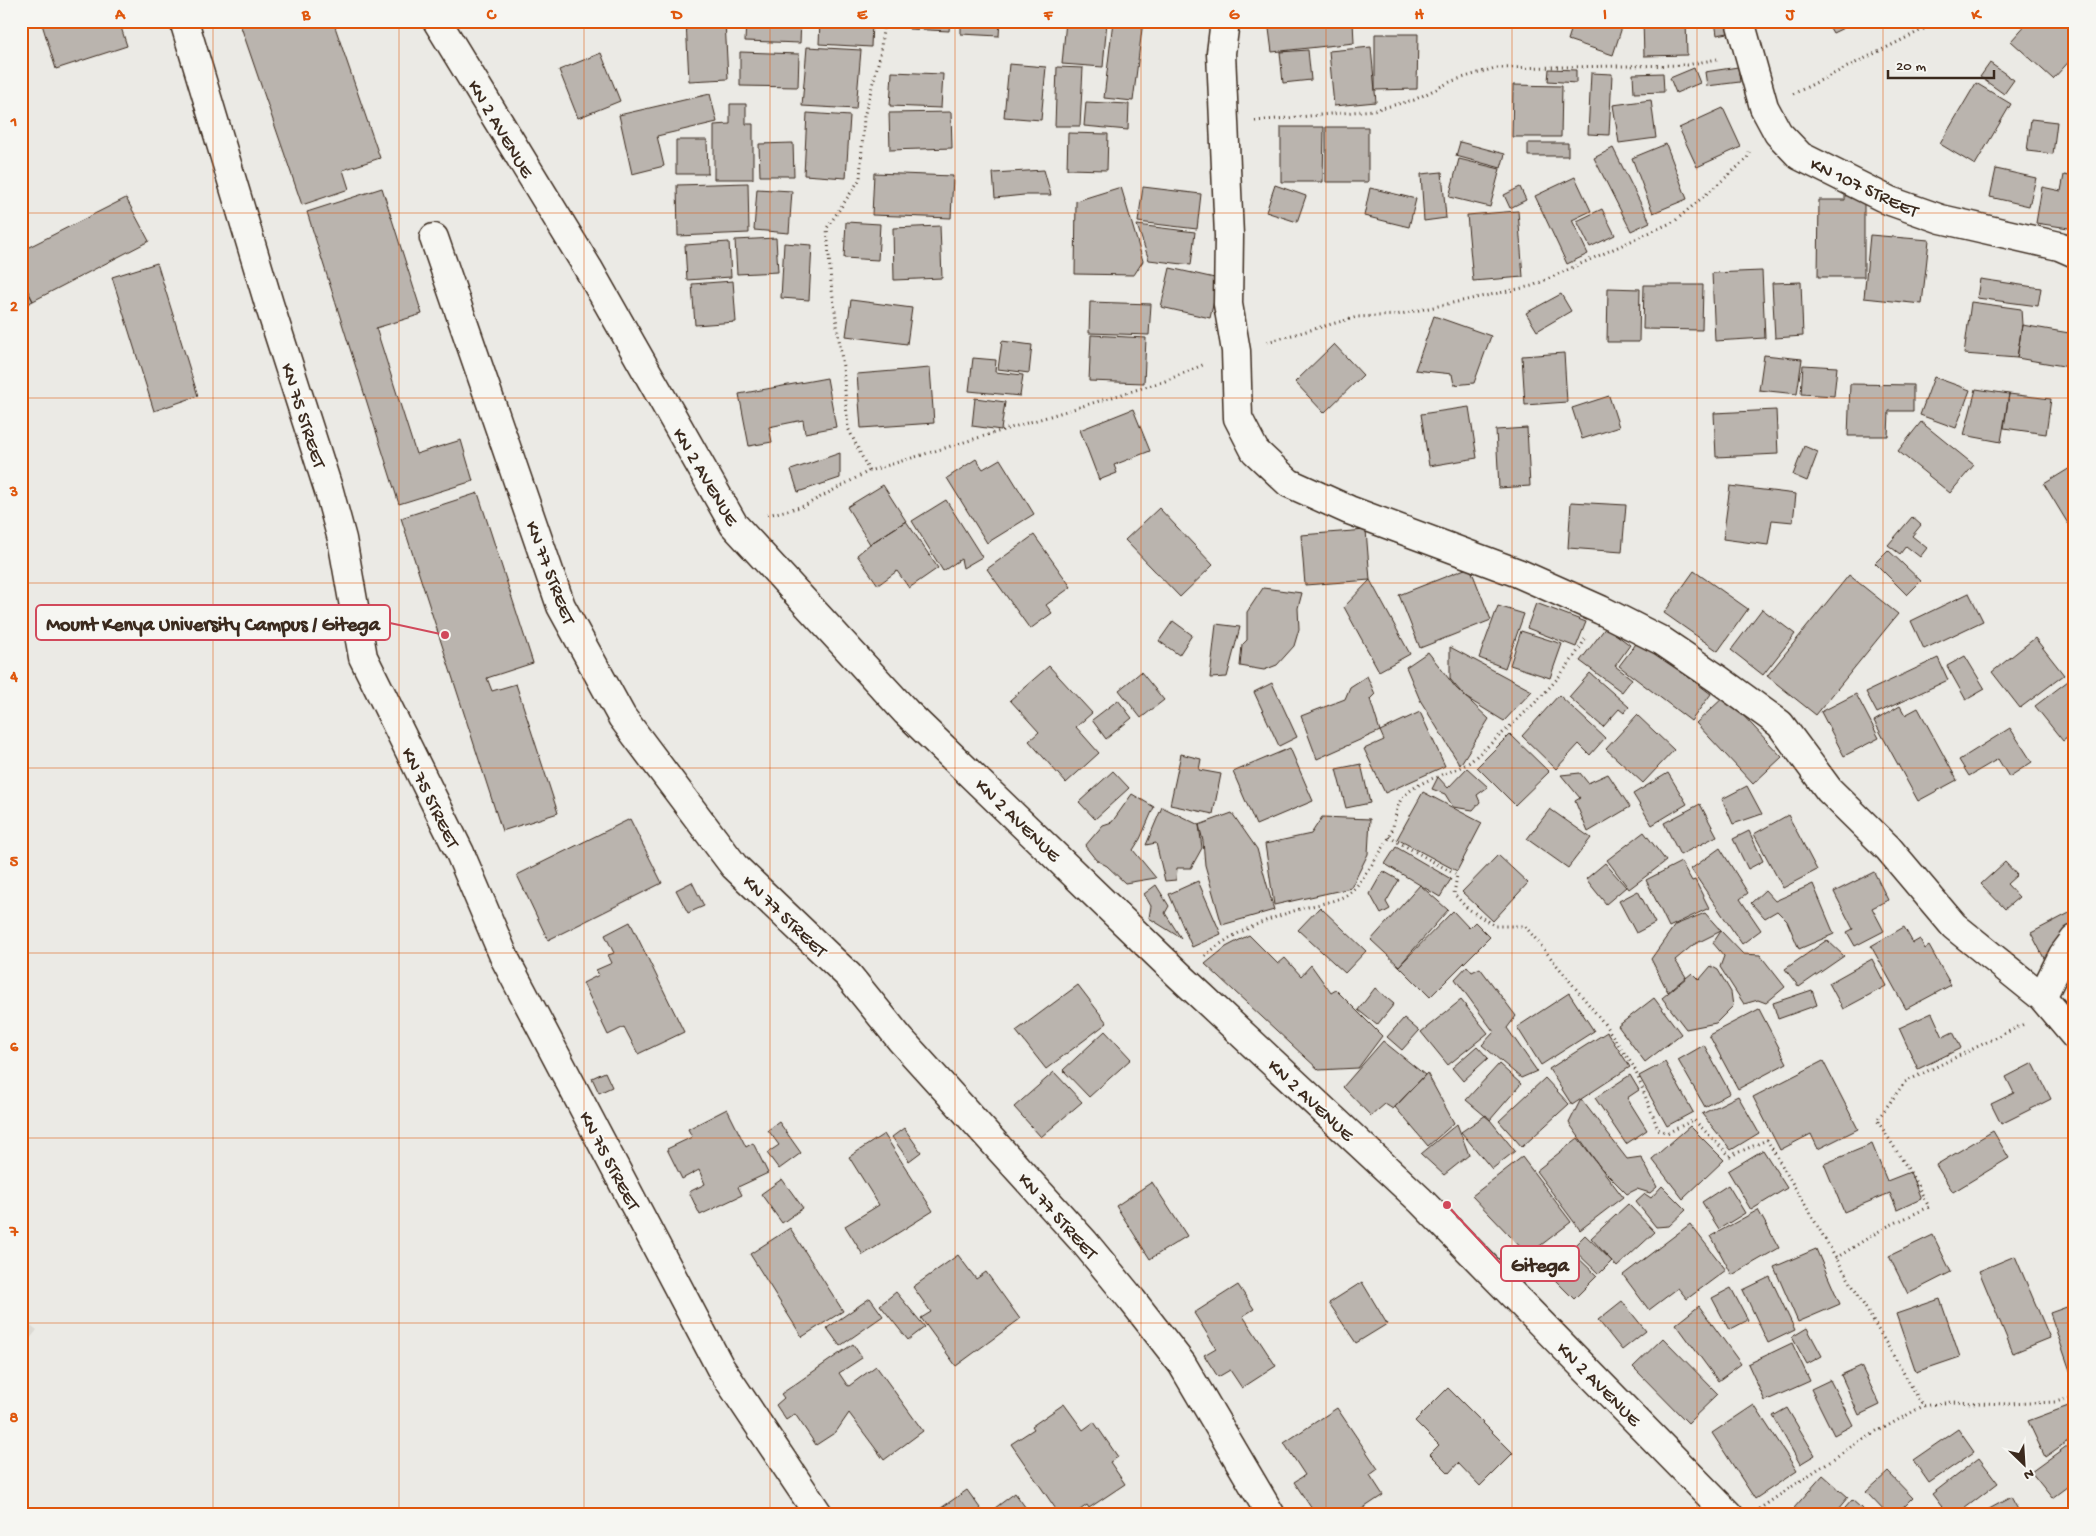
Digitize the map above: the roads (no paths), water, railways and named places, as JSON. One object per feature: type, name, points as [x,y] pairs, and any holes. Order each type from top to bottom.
[{"type":"street","name":"KN 75 STREET","points":[[184,21],[329,491],[342,539],[363,657],[460,853],[505,958],[720,1367],[819,1515]]},
{"type":"street","name":"KN 2 AVENUE","points":[[437,21],[588,268],[734,525],[906,712],[1182,977],[1420,1200],[1729,1515]]},
{"type":"street","points":[[1225,21],[1221,53],[1229,236],[1228,304],[1236,351],[1238,418],[1255,451],[1289,483],[1349,510],[1518,573],[1601,610],[1662,641],[1780,724],[1829,790],[1888,848],[1954,926],[2046,1002],[2075,1036]]},
{"type":"street","name":"KN 107 STREET","points":[[1740,21],[1764,107],[1778,133],[1800,156],[1890,201],[1942,220],[2059,246],[2075,253]]},
{"type":"street","name":"KN 77 STREET","points":[[434,238],[561,606],[622,717],[734,866],[849,976],[900,1039],[1085,1243],[1132,1300],[1182,1364],[1271,1515]]},
{"type":"street","points":[[2046,1002],[2063,955],[2075,939]]},
{"type":"place","name":"Mount Kenya University Campus / Gitega","points":[[445,635]]},
{"type":"place","name":"Gitega","points":[[1447,1205]]}]
